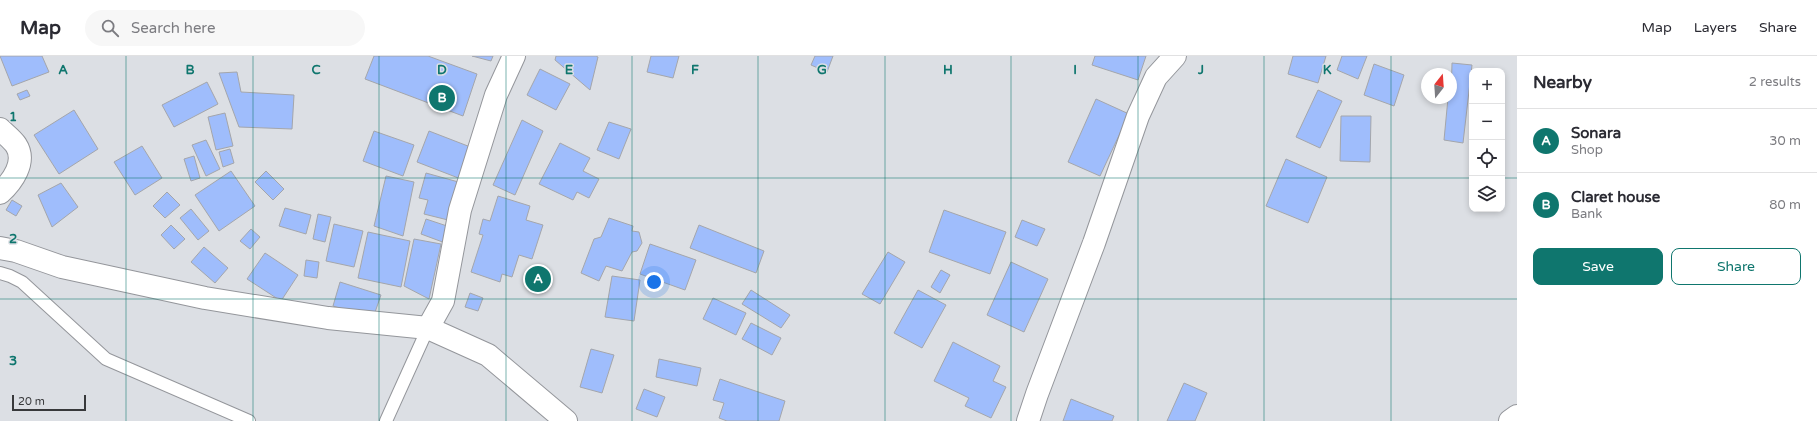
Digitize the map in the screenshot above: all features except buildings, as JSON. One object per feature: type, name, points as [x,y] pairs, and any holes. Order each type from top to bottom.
[{"type":"street","points":[[428,328],[443,301],[460,210],[496,95],[514,56]]},
{"type":"street","points":[[1028,421],[1094,243],[1138,116],[1156,77],[1175,56]]},
{"type":"street","points":[[0,129],[16,145],[19,153],[19,164],[13,179],[0,193]]},
{"type":"street","points":[[0,248],[16,251],[62,267],[205,298],[328,318],[428,328],[488,355],[566,421]]},
{"type":"street","points":[[1510,421],[1517,416]]},
{"type":"lane","points":[[0,273],[22,282],[106,359],[249,421]]},
{"type":"lane","points":[[386,421],[428,328]]},
{"type":"place","name":"Claret house","points":[[442,98]]},
{"type":"place","name":"Sonara","points":[[538,279]]}]
